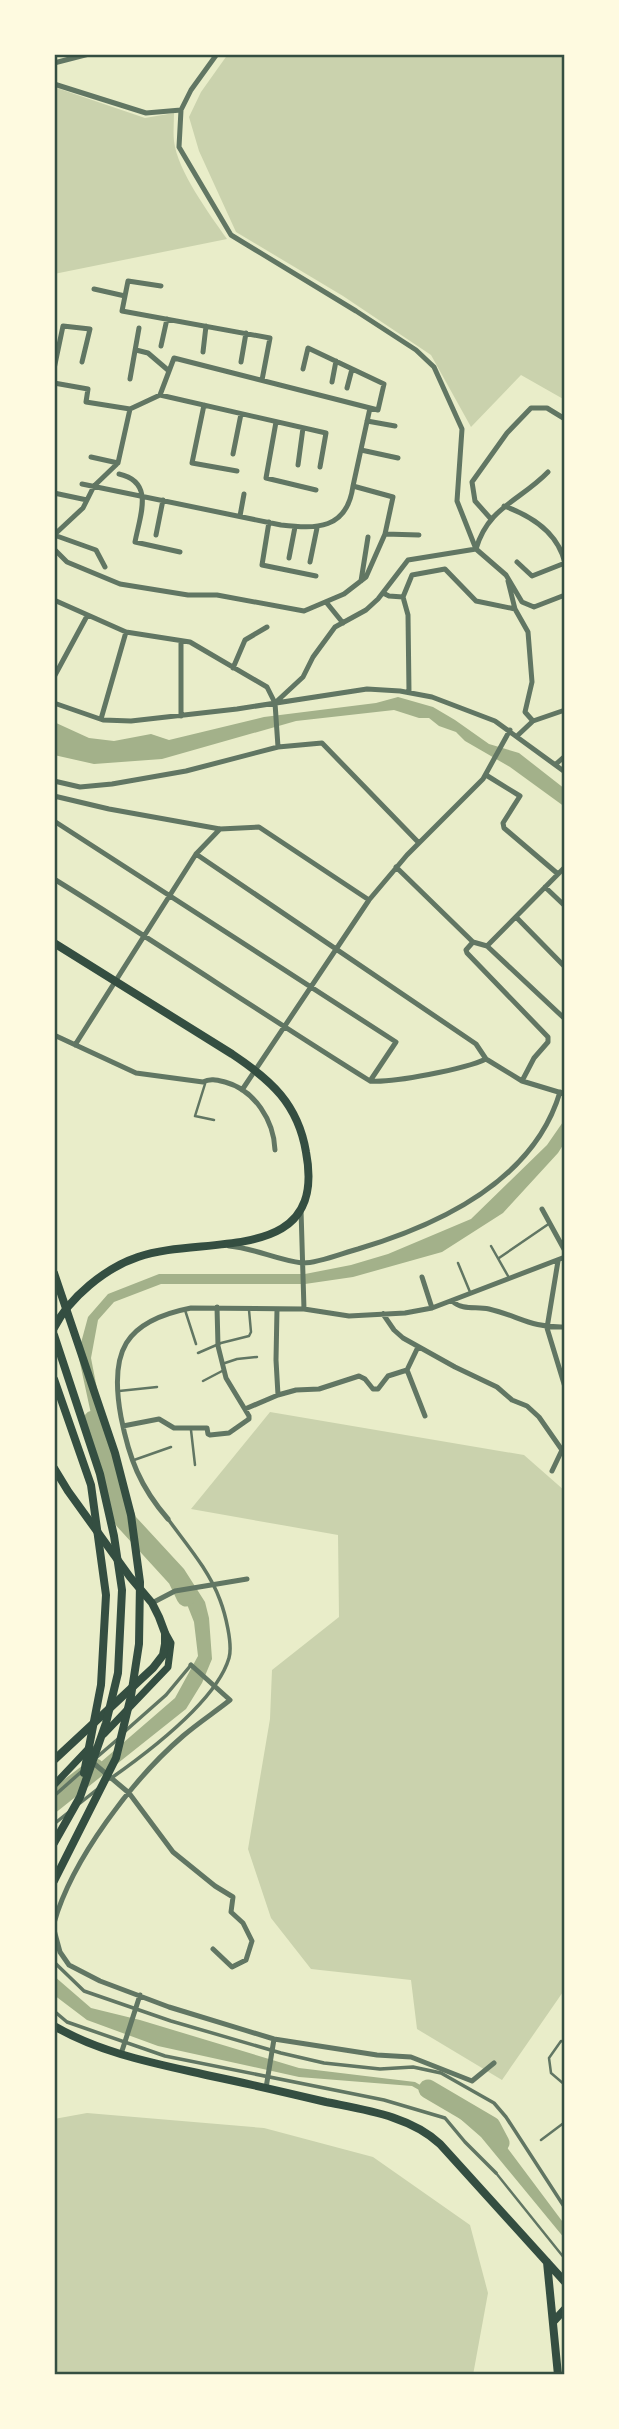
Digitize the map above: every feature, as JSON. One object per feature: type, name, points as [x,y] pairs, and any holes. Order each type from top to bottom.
[{"type":"main road","points":[[54,943],[257,1070],[284,1097],[303,1138],[308,1180],[301,1208],[288,1224],[270,1235],[260,1239],[151,1254],[125,1263],[79,1296],[54,1328]]},
{"type":"main road","points":[[54,1273],[115,1453],[131,1515],[140,1582],[139,1644],[131,1696],[116,1758],[54,1881]]},
{"type":"main road","points":[[54,1335],[100,1474],[114,1536],[122,1590],[118,1673],[106,1723],[80,1797],[54,1843]]},
{"type":"main road","points":[[54,1379],[92,1485],[106,1595],[101,1685],[80,1797]]},
{"type":"main road","points":[[54,1468],[97,1532],[152,1603],[171,1643],[169,1667],[54,1785]]},
{"type":"main road","points":[[54,1760],[153,1668],[163,1655],[165,1633]]},
{"type":"main road","points":[[54,2026],[96,2046],[122,2050],[145,2062],[267,2084],[406,2121],[419,2127],[440,2144],[565,2282]]},
{"type":"main road","points":[[547,2262],[558,2375]]},
{"type":"main road","points":[[553,2322],[565,2309]]},
{"type":"street","points":[[54,63],[89,54]]},
{"type":"street","points":[[217,54],[191,90],[181,110],[180,147],[231,235],[416,350],[434,367],[462,429],[457,501],[476,549],[506,575],[522,602],[534,607],[565,595]]},
{"type":"street","points":[[54,84],[146,113],[181,110]]},
{"type":"street","points":[[162,286],[128,282],[122,311],[270,338],[262,380]]},
{"type":"street","points":[[94,289],[125,296]]},
{"type":"street","points":[[161,346],[167,319]]},
{"type":"street","points":[[54,369],[63,326],[90,329],[82,362]]},
{"type":"street","points":[[203,352],[206,326]]},
{"type":"street","points":[[130,379],[139,328]]},
{"type":"street","points":[[241,362],[246,333]]},
{"type":"street","points":[[160,395],[174,358],[378,410],[384,384],[308,348],[303,369]]},
{"type":"street","points":[[136,350],[148,352],[169,371]]},
{"type":"street","points":[[332,382],[336,361]]},
{"type":"street","points":[[347,388],[352,369]]},
{"type":"street","points":[[54,383],[88,389],[86,402],[130,409],[160,395],[326,433],[320,467]]},
{"type":"street","points":[[204,405],[192,463],[237,471]]},
{"type":"street","points":[[82,484],[295,527],[317,528],[329,524],[346,509],[352,498],[370,408]]},
{"type":"street","points":[[491,519],[475,501],[472,482],[507,433],[531,408],[547,408],[565,419]]},
{"type":"street","points":[[105,567],[96,550],[54,535],[83,508],[94,486],[118,463],[130,409]]},
{"type":"street","points":[[233,454],[241,414]]},
{"type":"street","points":[[367,421],[395,426]]},
{"type":"street","points":[[276,422],[266,478],[316,490]]},
{"type":"street","points":[[299,465],[303,428]]},
{"type":"street","points":[[361,450],[398,458]]},
{"type":"street","points":[[91,457],[118,463]]},
{"type":"street","points":[[476,549],[481,531],[491,519],[504,506],[534,487],[548,472]]},
{"type":"street","points":[[119,474],[131,476],[144,496],[135,542],[180,552]]},
{"type":"street","points":[[54,549],[67,562],[120,584],[188,595],[217,595],[304,611],[344,594],[366,577],[385,534],[393,497],[353,486]]},
{"type":"street","points":[[54,493],[87,500]]},
{"type":"street","points":[[240,516],[244,494]]},
{"type":"street","points":[[156,535],[163,500]]},
{"type":"street","points":[[504,506],[523,512],[544,527],[562,552],[565,563],[532,576],[517,562]]},
{"type":"street","points":[[269,522],[262,565],[316,576]]},
{"type":"street","points":[[289,558],[295,527]]},
{"type":"street","points":[[310,562],[317,528]]},
{"type":"street","points":[[385,534],[419,535]]},
{"type":"street","points":[[361,581],[368,537]]},
{"type":"street","points":[[275,703],[303,677],[313,657],[335,627],[366,610],[408,560],[476,549]]},
{"type":"street","points":[[409,692],[408,615],[403,597],[412,575],[445,569],[476,601],[515,609]]},
{"type":"street","points":[[506,575],[515,609],[528,632],[531,682],[525,712],[533,721]]},
{"type":"street","points":[[383,593],[403,597]]},
{"type":"street","points":[[54,600],[126,632],[190,642],[267,687],[275,703],[278,747]]},
{"type":"street","points":[[326,601],[343,623]]},
{"type":"street","points":[[54,677],[88,616]]},
{"type":"street","points":[[233,668],[246,640],[267,627]]},
{"type":"street","points":[[101,719],[126,632]]},
{"type":"street","points":[[181,641],[181,716]]},
{"type":"street","points":[[54,703],[101,719],[131,721],[367,689],[409,692],[467,709],[517,736],[565,772]]},
{"type":"street","points":[[517,736],[533,721],[565,710]]},
{"type":"street","points":[[242,1090],[369,900],[396,867],[473,791],[486,774],[509,732]]},
{"type":"street","points":[[54,781],[80,788],[113,784],[186,771],[278,747],[322,743],[419,843]]},
{"type":"street","points":[[556,764],[565,756]]},
{"type":"street","points":[[486,774],[520,796],[503,823],[504,828],[558,874]]},
{"type":"street","points":[[54,796],[220,829],[259,827],[369,900]]},
{"type":"street","points":[[54,821],[396,1042],[370,1081]]},
{"type":"street","points":[[75,1045],[196,854],[220,829]]},
{"type":"street","points":[[196,854],[476,1044],[486,1059],[523,1081],[562,1093],[546,1125],[511,1169],[485,1191],[446,1214],[400,1235],[304,1264],[242,1247],[216,1245]]},
{"type":"street","points":[[396,867],[473,942],[486,946],[565,1019]]},
{"type":"street","points":[[486,946],[565,867]]},
{"type":"street","points":[[54,879],[146,935],[370,1081],[449,1070],[474,1065],[486,1059]]},
{"type":"street","points":[[545,887],[565,906]]},
{"type":"street","points":[[516,917],[565,967]]},
{"type":"street","points":[[473,942],[467,953],[549,1038],[534,1058],[523,1081]]},
{"type":"street","points":[[54,1035],[136,1073],[205,1081],[210,1079],[242,1090],[256,1102],[268,1120],[273,1132],[275,1150]]},
{"type":"street","points":[[301,1208],[304,1309]]},
{"type":"street","points":[[542,1209],[565,1251]]},
{"type":"street","points":[[54,1824],[190,1714],[215,1685],[230,1656],[227,1624],[220,1599],[203,1569],[144,1489],[133,1460],[117,1392],[119,1358],[129,1339],[156,1317],[185,1309],[304,1309],[349,1316],[405,1314],[452,1301],[565,1256]]},
{"type":"street","points":[[558,1261],[547,1328],[565,1387]]},
{"type":"street","points":[[422,1278],[432,1308]]},
{"type":"street","points":[[452,1301],[461,1307],[488,1308],[529,1324],[547,1328],[565,1327]]},
{"type":"street","points":[[123,1426],[156,1419],[173,1428],[207,1428],[210,1435],[229,1433],[248,1419],[249,1416],[226,1380],[218,1344],[217,1307]]},
{"type":"street","points":[[277,1309],[278,1395]]},
{"type":"street","points":[[383,1314],[399,1335],[497,1387],[539,1417],[562,1450],[552,1471]]},
{"type":"street","points":[[245,1409],[293,1390],[319,1389],[359,1376],[373,1389],[378,1389],[388,1376],[407,1370],[418,1347]]},
{"type":"street","points":[[407,1370],[425,1416]]},
{"type":"street","points":[[152,1603],[175,1591],[247,1579]]},
{"type":"street","points":[[54,1796],[166,1695],[191,1665],[230,1700],[183,1736],[146,1771],[100,1831],[59,1904],[54,1923]]},
{"type":"street","points":[[84,1755],[129,1793],[173,1852],[233,1897],[231,1912],[243,1923],[252,1941],[246,1960],[232,1967],[213,1948]]},
{"type":"street","points":[[54,1930],[60,1952],[69,1965],[100,1981],[274,2039],[377,2055],[411,2057],[472,2081],[494,2063]]},
{"type":"street","points":[[54,1962],[84,1991],[171,2021],[281,2053],[380,2070],[413,2067],[441,2073],[494,2103],[565,2208]]},
{"type":"street","points":[[122,2050],[139,1996]]},
{"type":"street","points":[[54,2011],[67,2022],[165,2056],[384,2100],[445,2118],[496,2173]]},
{"type":"street","points":[[267,2084],[274,2039]]},
{"type":"lane","points":[[205,1081],[195,1116],[214,1120]]},
{"type":"lane","points":[[499,1258],[550,1223]]},
{"type":"lane","points":[[491,1246],[510,1279]]},
{"type":"lane","points":[[458,1263],[471,1294]]},
{"type":"lane","points":[[198,1353],[250,1335],[249,1308]]},
{"type":"lane","points":[[185,1309],[196,1343]]},
{"type":"lane","points":[[203,1381],[237,1359],[257,1357]]},
{"type":"lane","points":[[117,1392],[157,1387]]},
{"type":"lane","points":[[191,1429],[195,1465]]},
{"type":"lane","points":[[133,1460],[171,1447]]},
{"type":"lane","points":[[565,2042],[561,2041],[549,2058],[551,2073],[565,2085]]},
{"type":"lane","points":[[541,2140],[565,2122]]},
{"type":"lane","points":[[496,2173],[565,2259]]},
{"type":"shaded area","points":[[228,54],[565,54],[565,400],[521,375],[471,427],[431,355],[343,296],[236,232],[199,151],[189,117],[201,92]]},
{"type":"shaded area","points":[[54,87],[145,118],[174,113],[174,141],[181,165],[195,192],[227,239],[54,274]]},
{"type":"shaded area","points":[[398,697],[433,707],[489,744],[519,753],[565,789],[565,807],[510,767],[465,741],[456,732],[439,726],[429,718],[419,718],[394,710],[296,721],[162,759],[94,764],[54,755],[54,722],[89,738],[114,741],[151,734],[169,740],[264,717],[376,703]]},
{"type":"shaded area","points":[[565,1119],[565,1142],[558,1153],[503,1213],[442,1252],[353,1277],[305,1284],[161,1284],[114,1302],[98,1320],[91,1358],[107,1440],[136,1517],[184,1569],[205,1602],[212,1659],[202,1683],[186,1709],[54,1814],[54,1799],[175,1698],[198,1656],[194,1622],[177,1579],[124,1520],[98,1446],[78,1354],[88,1317],[108,1294],[159,1274],[305,1274],[388,1254],[471,1219],[547,1145]]},
{"type":"shaded area","points":[[270,1412],[524,1455],[565,1491],[565,1989],[502,2080],[417,2029],[411,1980],[311,1969],[271,1918],[248,1849],[270,1719],[272,1670],[339,1617],[338,1535],[191,1509]]},
{"type":"shaded area","points":[[54,1976],[91,2008],[299,2068],[415,2082],[491,2126],[565,2225],[565,2239],[481,2137],[442,2103],[412,2086],[299,2077],[158,2046],[87,2020],[54,1995]]},
{"type":"shaded area","points":[[87,2113],[264,2128],[373,2157],[470,2225],[488,2293],[473,2375],[54,2375],[54,2119]]},
{"type":"waterway","points":[[93,1420],[98,1446],[124,1520],[177,1578],[186,1597]]},
{"type":"waterway","points":[[54,1799],[95,1768]]},
{"type":"waterway","points":[[428,2089],[491,2126],[500,2143]]}]
